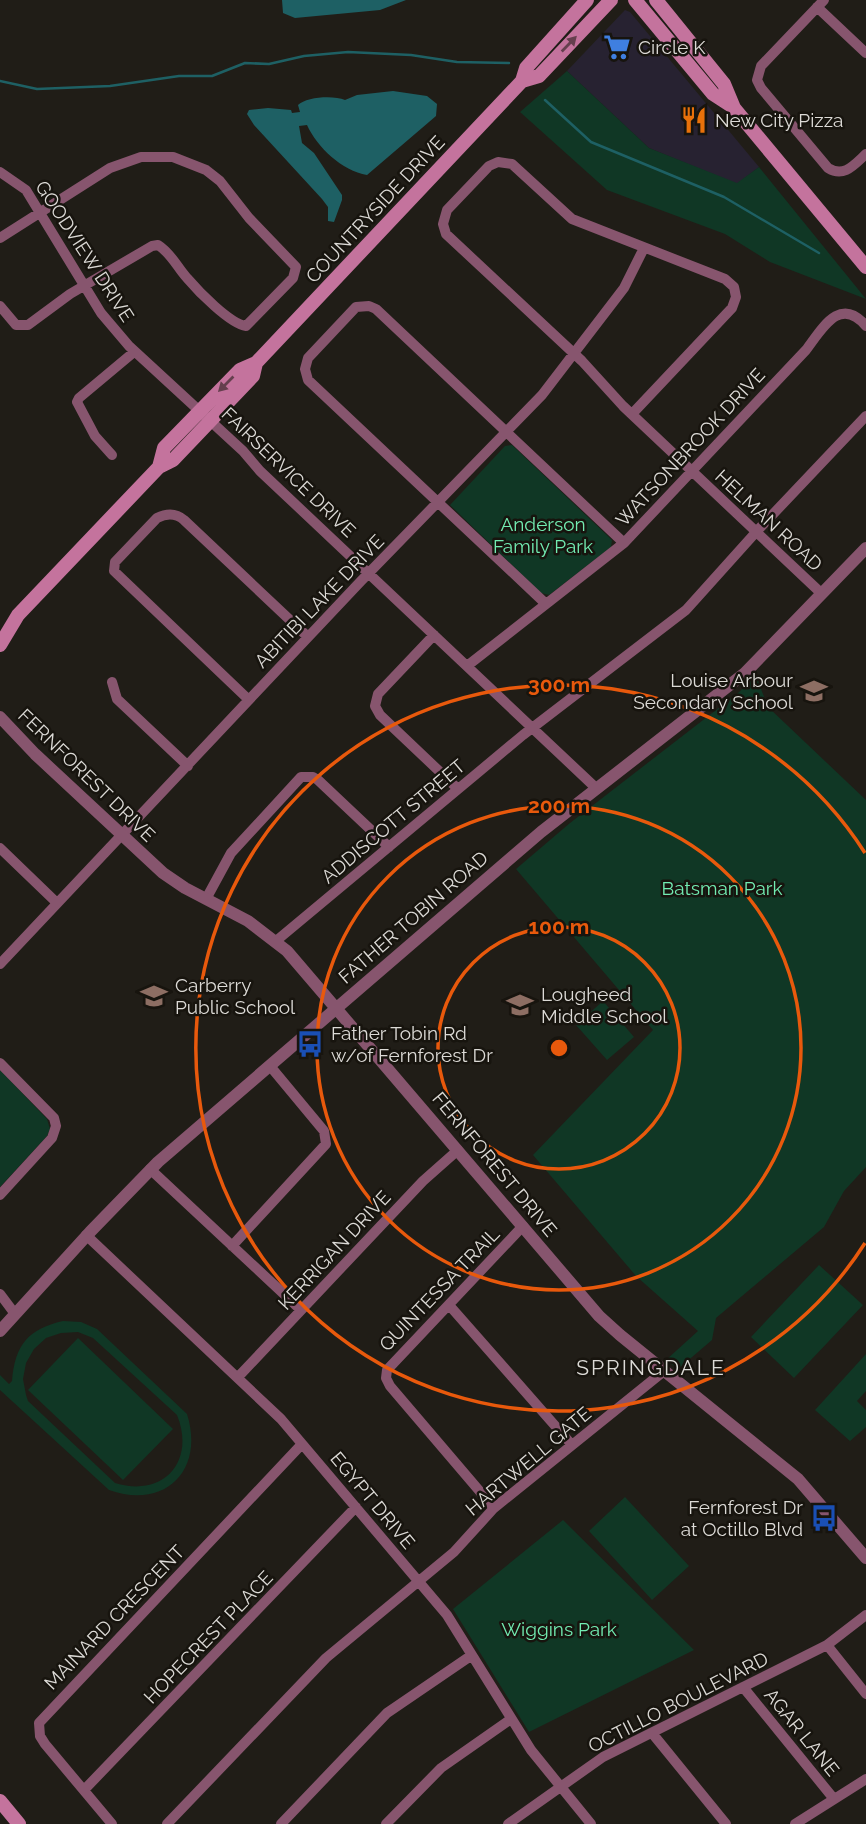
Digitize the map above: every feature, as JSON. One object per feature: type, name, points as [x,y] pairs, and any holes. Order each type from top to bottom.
[{"type":"main road","name":"COUNTRYSIDE DRIVE","points":[[0,645],[18,615],[159,467],[173,460],[205,415],[253,376],[256,363],[522,81],[526,68],[587,0]]},
{"type":"main road","name":"COUNTRYSIDE DRIVE","points":[[522,81],[539,76],[611,0]]},
{"type":"main road","points":[[635,0],[713,94],[734,108],[866,267]]},
{"type":"main road","points":[[656,0],[724,84],[734,108]]},
{"type":"main road","name":"COUNTRYSIDE DRIVE","points":[[0,626],[18,615]]},
{"type":"main road","points":[[0,1801],[19,1824]]},
{"type":"street","points":[[866,53],[821,4],[761,66],[757,80],[828,168],[842,172],[866,154]]},
{"type":"street","points":[[0,238],[110,168],[125,161],[149,156],[173,157],[206,170],[220,181],[296,267],[293,278],[246,326],[232,321],[193,285],[168,253],[158,246],[152,246],[84,286],[23,326],[16,325],[0,306]]},
{"type":"street","name":"HELMAN ROAD","points":[[644,248],[572,219],[519,169],[506,162],[489,166],[447,210],[443,224],[449,238],[821,593]]},
{"type":"street","name":"GOODVIEW DRIVE","points":[[0,172],[26,190],[106,319],[134,352],[205,415]]},
{"type":"street","points":[[632,414],[732,308],[736,297],[731,282],[644,248]]},
{"type":"street","name":"ABITIBI LAKE DRIVE","points":[[0,963],[552,383],[628,281],[644,248]]},
{"type":"street","points":[[546,604],[308,380],[305,369],[308,358],[356,307],[369,306],[376,309],[624,543]]},
{"type":"street","name":"WATSONBROOK DRIVE","points":[[467,666],[624,543],[806,350],[830,320],[842,313],[849,314],[858,317],[866,326]]},
{"type":"street","points":[[112,455],[95,436],[77,402],[79,397],[134,352]]},
{"type":"street","name":"FAIRSERVICE DRIVE","points":[[205,415],[260,471],[597,789]]},
{"type":"street","points":[[532,727],[686,610],[866,416]]},
{"type":"street","points":[[249,700],[114,571],[115,562],[157,518],[165,514],[175,514],[309,637]]},
{"type":"street","name":"FATHER TOBIN ROAD","points":[[0,1331],[86,1235],[150,1169],[541,832],[745,673],[866,548]]},
{"type":"street","points":[[433,635],[378,694],[375,706],[380,715],[458,789]]},
{"type":"street","points":[[112,682],[117,699],[188,766]]},
{"type":"street","name":"FERNFOREST DRIVE","points":[[0,717],[167,877],[248,921],[300,965],[599,1316],[798,1479],[866,1558]]},
{"type":"street","name":"ADDISCOTT STREET","points":[[276,942],[532,727]]},
{"type":"street","points":[[206,900],[230,853],[301,777],[318,780],[389,847]]},
{"type":"street","points":[[0,848],[57,903]]},
{"type":"street","points":[[0,1063],[54,1118],[57,1126],[52,1138],[0,1195]]},
{"type":"street","points":[[232,1246],[326,1144],[324,1131],[270,1066]]},
{"type":"street","name":"KERRIGAN DRIVE","points":[[239,1377],[423,1181],[457,1150]]},
{"type":"street","points":[[150,1169],[301,1310]]},
{"type":"street","name":"QUINTESSA TRAIL","points":[[494,1508],[386,1378],[387,1370],[523,1227]]},
{"type":"street","name":"EGYPT DRIVE","points":[[86,1235],[266,1403],[302,1444],[447,1615],[511,1719],[591,1824]]},
{"type":"street","points":[[0,1294],[15,1314]]},
{"type":"street","points":[[449,1305],[572,1445]]},
{"type":"street","name":"HARTWELL GATE","points":[[419,1582],[454,1552],[494,1508],[664,1371]]},
{"type":"street","name":"MAINARD CRESCENT","points":[[112,1824],[40,1736],[38,1728],[41,1718],[302,1444]]},
{"type":"street","name":"HOPECREST PLACE","points":[[84,1790],[356,1507]]},
{"type":"street","points":[[167,1824],[326,1658],[419,1582]]},
{"type":"street","name":"OCTILLO BOULEVARD","points":[[508,1824],[603,1757],[827,1645],[866,1615]]},
{"type":"street","points":[[827,1645],[866,1694]]},
{"type":"street","points":[[281,1824],[387,1713],[472,1655]]},
{"type":"street","name":"AGAR LANE","points":[[743,1688],[834,1799]]},
{"type":"street","points":[[386,1824],[431,1776],[511,1719]]},
{"type":"street","points":[[652,1733],[726,1824]]},
{"type":"street","points":[[795,1824],[866,1779]]},
{"type":"shaded area","points":[[625,10],[630,12],[759,167],[737,184],[649,148],[567,71]]},
{"type":"green space","points":[[567,71],[649,148],[737,183],[759,167],[866,299],[770,262],[725,234],[607,190],[520,112]]},
{"type":"green space","name":"Anderson Family Park","points":[[512,445],[612,540],[611,547],[549,595],[541,593],[450,505],[505,446]]},
{"type":"green space","name":"Batsman Park","points":[[756,676],[768,707],[866,800],[866,1167],[844,1191],[824,1227],[716,1318],[712,1340],[678,1369],[666,1360],[698,1331],[636,1276],[533,1155],[653,1030],[516,869]]},
{"type":"green space","points":[[603,1001],[634,1037],[607,1060],[576,1025]]},
{"type":"green space","points":[[0,1070],[47,1119],[50,1129],[47,1136],[0,1187]]},
{"type":"green space","points":[[819,1265],[863,1305],[794,1378],[751,1337]]},
{"type":"green space","points":[[63,1321],[81,1322],[97,1329],[187,1414],[191,1434],[190,1453],[185,1468],[175,1481],[163,1490],[147,1495],[129,1495],[109,1490],[0,1390],[0,1375],[9,1384],[12,1381],[16,1358],[26,1340],[51,1324]],"holes":[[[78,1332],[93,1338],[177,1415],[182,1432],[182,1448],[171,1472],[161,1480],[148,1485],[115,1483],[28,1401],[23,1379],[26,1363],[34,1349],[46,1338],[61,1333]]]},
{"type":"green space","points":[[78,1338],[173,1429],[123,1480],[28,1390]]},
{"type":"green space","points":[[866,1354],[866,1391],[857,1401],[866,1410],[866,1427],[850,1441],[815,1410]]},
{"type":"green space","points":[[625,1497],[689,1566],[652,1600],[589,1531]]},
{"type":"green space","name":"Wiggins Park","points":[[563,1520],[694,1650],[529,1732],[453,1609]]},
{"type":"water","points":[[282,0],[406,0],[380,10],[295,18],[283,13]]},
{"type":"water","points":[[393,91],[427,96],[437,104],[436,116],[367,175],[348,169],[331,157],[317,142],[307,125],[299,126],[302,143],[314,153],[342,195],[334,222],[328,221],[328,207],[322,199],[247,114],[249,110],[268,108],[300,112],[298,105],[313,99],[345,100],[357,95]]},
{"type":"waterway","points":[[0,81],[37,89],[110,86],[179,76],[212,76],[245,63],[269,64],[304,56],[348,52],[411,55],[457,62],[509,63]]},
{"type":"waterway","points":[[545,100],[591,142],[724,197],[819,253]]},
{"type":"place","name":"Circle K","points":[[617,47]]},
{"type":"place","name":"New City Pizza","points":[[694,120]]},
{"type":"place","name":"Louise Arbour Secondary School","points":[[814,691]]},
{"type":"place","name":"Carberry Public School","points":[[154,996]]},
{"type":"place","name":"Lougheed Middle School","points":[[520,1005]]},
{"type":"place","name":"Father Tobin Rd w/of Fernforest Dr","points":[[310,1044]]},
{"type":"place","name":"Fernforest Dr at Octillo Blvd","points":[[824,1518]]},
{"type":"district","name":"SPRINGDALE","points":[[651,1367]]}]
